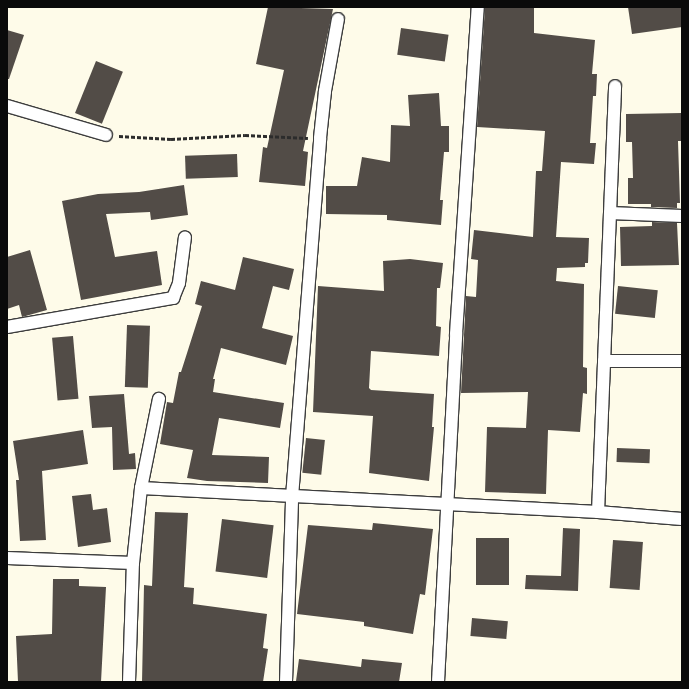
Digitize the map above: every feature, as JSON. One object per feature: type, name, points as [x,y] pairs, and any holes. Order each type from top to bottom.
[{"type":"street","points":[[438,682],[456,334],[478,7]]},
{"type":"street","points":[[286,682],[292,497],[320,138],[325,91],[338,19]]},
{"type":"street","points":[[598,512],[615,86]]},
{"type":"street","points":[[7,106],[106,134]]},
{"type":"street","points":[[610,213],[682,216]]},
{"type":"street","points":[[7,328],[173,298],[179,283],[185,237]]},
{"type":"street","points":[[604,362],[682,361]]},
{"type":"street","points":[[129,682],[133,563],[141,488],[158,399]]},
{"type":"street","points":[[141,488],[598,512],[682,519]]},
{"type":"street","points":[[7,558],[133,563]]},
{"type":"path","points":[[106,134],[170,139],[245,136],[320,138]]},
{"type":"building","points":[[268,7],[333,9],[303,151],[308,152],[305,186],[259,182],[263,147],[267,148],[284,70],[256,64]]},
{"type":"building","points":[[485,7],[534,7],[534,33],[595,40],[592,74],[597,74],[596,96],[593,96],[590,143],[596,143],[594,164],[561,162],[556,237],[589,238],[588,263],[585,263],[585,267],[557,268],[556,281],[584,284],[583,367],[587,368],[587,394],[583,393],[580,432],[548,430],[546,494],[485,492],[487,427],[526,428],[528,392],[461,393],[466,296],[476,297],[478,260],[471,259],[474,230],[533,237],[536,171],[542,171],[545,131],[477,127]]},
{"type":"building","points":[[628,7],[682,7],[682,27],[632,34]]},
{"type":"building","points":[[401,28],[449,35],[445,61],[397,55]]},
{"type":"building","points":[[7,30],[24,35],[9,79],[7,79]]},
{"type":"building","points":[[96,61],[123,72],[102,124],[75,113]]},
{"type":"building","points":[[439,93],[441,126],[449,126],[449,152],[444,152],[440,200],[443,200],[441,225],[387,220],[387,215],[326,214],[326,186],[357,186],[362,157],[390,162],[391,125],[410,126],[408,95]]},
{"type":"building","points":[[682,113],[682,141],[678,141],[680,203],[677,203],[677,208],[651,207],[651,204],[628,204],[628,178],[633,178],[632,142],[626,142],[626,114]]},
{"type":"building","points":[[237,154],[238,177],[186,179],[185,156]]},
{"type":"building","points":[[184,185],[188,215],[151,220],[150,212],[106,214],[115,257],[157,251],[162,285],[81,300],[62,201],[98,194],[139,192]]},
{"type":"building","points":[[652,222],[677,223],[679,265],[621,266],[620,227],[652,226]]},
{"type":"building","points":[[30,250],[47,310],[22,317],[19,305],[7,309],[7,257]]},
{"type":"building","points":[[243,257],[294,269],[289,290],[273,286],[262,328],[293,336],[286,365],[221,348],[213,379],[215,379],[213,392],[284,403],[280,428],[219,418],[212,455],[269,457],[268,483],[207,481],[187,478],[193,450],[160,444],[167,402],[173,403],[179,372],[181,372],[202,306],[195,304],[201,281],[235,290]]},
{"type":"building","points":[[410,259],[443,263],[440,288],[437,288],[436,326],[441,327],[439,356],[371,351],[369,388],[371,390],[434,394],[432,427],[434,427],[429,481],[369,473],[373,416],[313,412],[318,286],[384,291],[383,261]]},
{"type":"building","points":[[618,286],[658,290],[655,318],[615,314]]},
{"type":"building","points":[[127,325],[150,326],[148,388],[125,387]]},
{"type":"building","points":[[73,336],[78,399],[58,401],[52,338]]},
{"type":"building","points":[[124,394],[129,454],[135,453],[136,469],[113,470],[112,427],[92,428],[89,396]]},
{"type":"building","points":[[83,430],[88,464],[42,471],[46,540],[20,541],[16,480],[19,480],[13,441]]},
{"type":"building","points":[[306,438],[325,440],[321,475],[302,473]]},
{"type":"building","points":[[617,448],[650,449],[649,463],[617,462]]},
{"type":"building","points":[[91,494],[93,510],[107,508],[111,542],[78,547],[72,496]]},
{"type":"building","points":[[155,512],[188,513],[184,587],[194,588],[193,604],[267,614],[263,648],[268,649],[263,682],[142,682],[144,585],[152,586]]},
{"type":"building","points":[[222,519],[274,525],[267,578],[216,572]]},
{"type":"building","points":[[373,523],[433,529],[425,595],[420,594],[413,634],[364,626],[364,622],[297,614],[308,525],[372,530]]},
{"type":"building","points":[[563,528],[580,529],[578,591],[525,589],[526,575],[561,576]]},
{"type":"building","points":[[476,538],[509,538],[509,585],[476,585]]},
{"type":"building","points":[[613,540],[643,542],[640,590],[610,588]]},
{"type":"building","points":[[53,579],[79,579],[79,586],[106,587],[101,682],[18,682],[16,636],[52,634]]},
{"type":"building","points":[[472,618],[508,621],[506,639],[470,636]]},
{"type":"building","points":[[299,659],[361,667],[362,659],[402,663],[399,682],[296,681]]}]
